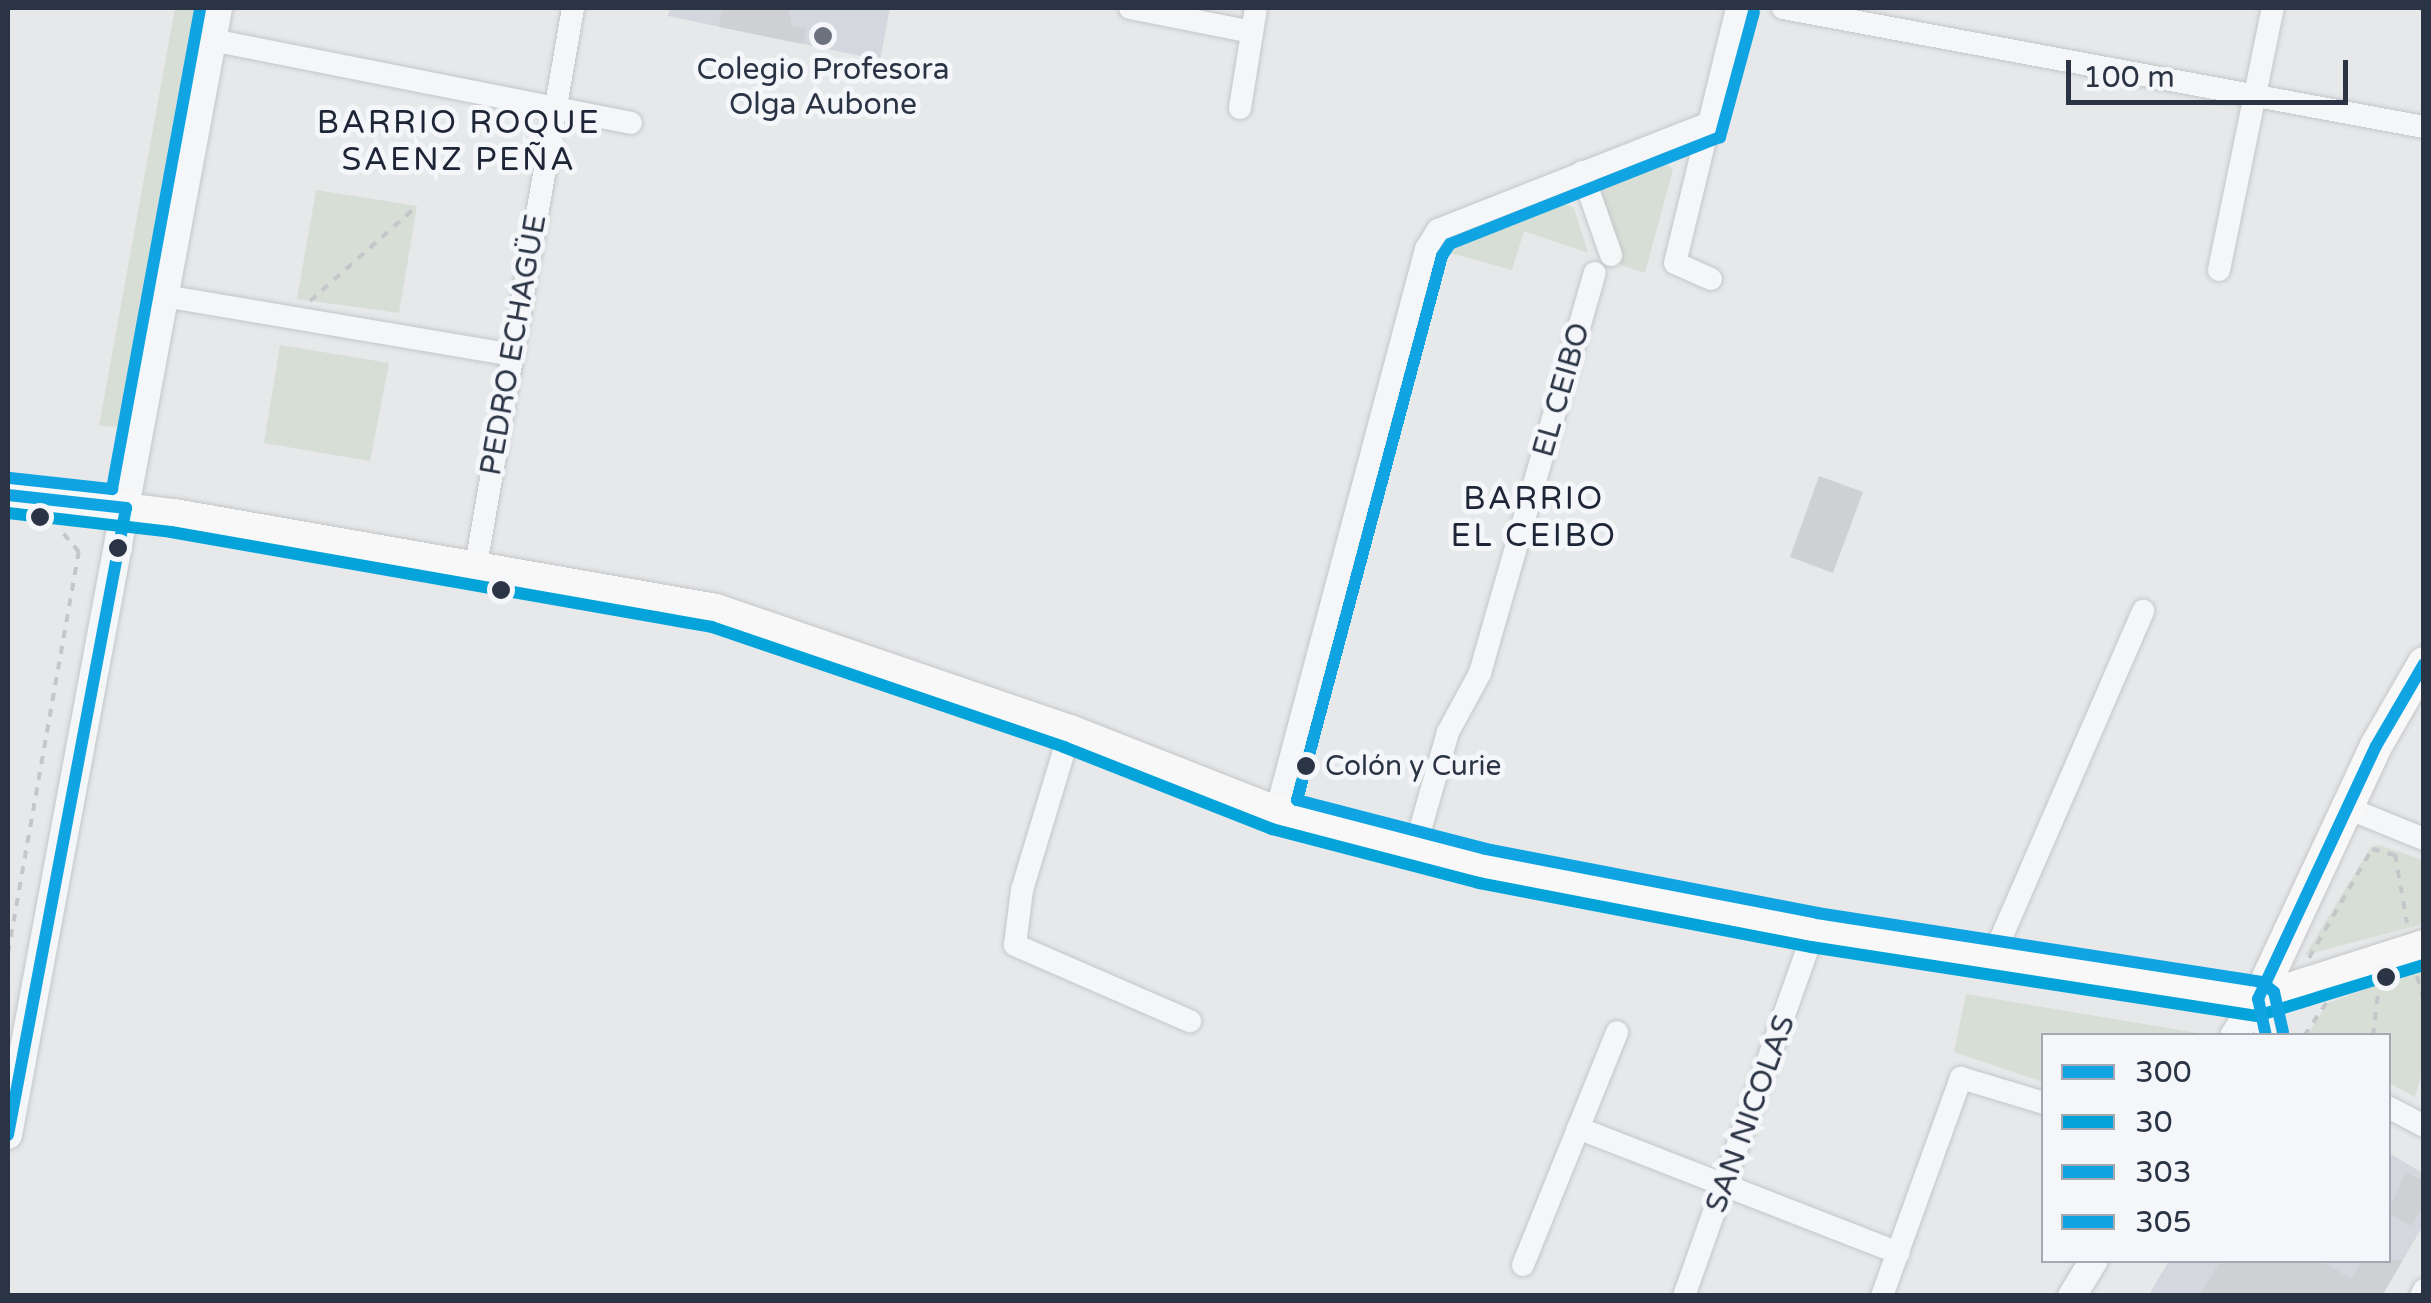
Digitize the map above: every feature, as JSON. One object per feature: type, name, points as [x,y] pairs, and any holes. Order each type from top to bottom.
[{"type":"main road","points":[[8,495],[126,508],[476,565],[716,610],[1070,731],[1276,812],[1415,848],[1814,930],[1991,961],[2258,999],[2417,948]]},
{"type":"main road","points":[[2258,999],[2424,663]]},
{"type":"street","points":[[8,1135],[218,8]]},
{"type":"street","name":"PEDRO ECHAGÜE","points":[[476,565],[573,8]]},
{"type":"street","points":[[1130,8],[1252,32]]},
{"type":"street","points":[[1240,108],[1256,8]]},
{"type":"street","points":[[1711,279],[1674,263],[1737,8]]},
{"type":"street","points":[[1783,8],[2424,126]]},
{"type":"street","points":[[2218,270],[2272,8]]},
{"type":"street","points":[[212,40],[631,122]]},
{"type":"street","points":[[1276,812],[1426,249],[1438,230],[1709,123]]},
{"type":"street","points":[[1582,172],[1612,255]]},
{"type":"street","name":"EL CEIBO","points":[[1415,848],[1448,732],[1480,673],[1595,273]]},
{"type":"street","points":[[164,296],[512,356]]},
{"type":"street","points":[[1991,961],[2143,611]]},
{"type":"street","points":[[1070,731],[1022,890],[1015,945],[1190,1021]]},
{"type":"street","points":[[2350,809],[2413,834]]},
{"type":"street","name":"SAN NICOLAS","points":[[1684,1296],[1727,1186],[1814,930]]},
{"type":"street","points":[[2236,1033],[2258,999]]},
{"type":"street","points":[[2258,999],[2265,1033]]},
{"type":"street","points":[[1523,1265],[1618,1032]]},
{"type":"street","points":[[1882,1296],[1962,1078],[2041,1101]]},
{"type":"street","points":[[2391,1109],[2424,1126]]},
{"type":"street","points":[[1578,1128],[1898,1252]]},
{"type":"street","points":[[2072,1296],[2092,1263]]},
{"type":"path","points":[[310,301],[416,206]]},
{"type":"path","points":[[8,953],[80,552],[56,524]]},
{"type":"path","points":[[2395,856],[2413,834]]},
{"type":"path","points":[[2325,958],[2308,962],[2372,849],[2395,856]]},
{"type":"path","points":[[2395,856],[2417,948],[2424,1001]]},
{"type":"path","points":[[2373,1033],[2379,984]]},
{"type":"shaded area","points":[[175,8],[202,8],[121,427],[99,426]]},
{"type":"shaded area","name":"Colegio Profesora Olga Aubone","points":[[670,8],[890,8],[880,60],[668,16]]},
{"type":"shaded area","points":[[1660,158],[1673,169],[1645,273],[1618,264],[1622,250],[1600,194],[1607,179]]},
{"type":"shaded area","points":[[316,190],[417,206],[399,313],[297,299]]},
{"type":"shaded area","points":[[1559,201],[1574,208],[1588,253],[1524,231],[1512,270],[1447,252]]},
{"type":"shaded area","points":[[280,345],[389,363],[370,461],[264,443]]},
{"type":"shaded area","points":[[2379,845],[2423,860],[2423,924],[2305,955],[2371,847]]},
{"type":"shaded area","points":[[2423,968],[2423,1069],[2415,1097],[2391,1084],[2391,1033],[2308,1033],[2328,1003]]},
{"type":"shaded area","points":[[1966,994],[2197,1033],[2041,1033],[2041,1081],[1954,1052]]},
{"type":"shaded area","points":[[2391,1154],[2423,1173],[2423,1226],[2382,1295],[2148,1296],[2168,1263],[2391,1263]]},
{"type":"building","points":[[722,8],[788,8],[792,26],[806,28],[803,44],[719,27]]},
{"type":"building","points":[[1819,476],[1863,492],[1833,573],[1790,557]]},
{"type":"building","points":[[2406,1171],[2424,1182],[2424,1204],[2411,1226],[2391,1215]]},
{"type":"building","points":[[2403,1260],[2382,1296],[2199,1296],[2219,1263],[2326,1263],[2351,1279],[2360,1263]]},
{"type":"transit line","name":"303","points":[[10,478],[112,489],[200,8]]},
{"type":"transit line","name":"303","points":[[1754,12],[1720,137],[1450,244],[1442,256],[1297,800],[1486,849],[1817,913],[2262,982],[2274,992],[2283,1032]]},
{"type":"transit line","name":"300","points":[[8,495],[126,508]]},
{"type":"transit line","name":"300","points":[[8,1135],[126,508]]},
{"type":"transit line","name":"30","points":[[8,513],[171,532],[712,627],[1064,747],[1272,829],[1479,883],[1811,947],[2257,1016],[2424,965]]},
{"type":"transit line","name":"305","points":[[2265,1033],[2258,999],[2376,746],[2424,664]]},
{"type":"place","name":"Colegio Profesora Olga Aubone","points":[[823,36]]},
{"type":"place","name":"Colón y Curie","points":[[1306,766]]},
{"type":"district","name":"BARRIO ROQUE SAENZ PEÑA","points":[[459,142]]},
{"type":"district","name":"BARRIO EL CEIBO","points":[[1534,518]]}]
